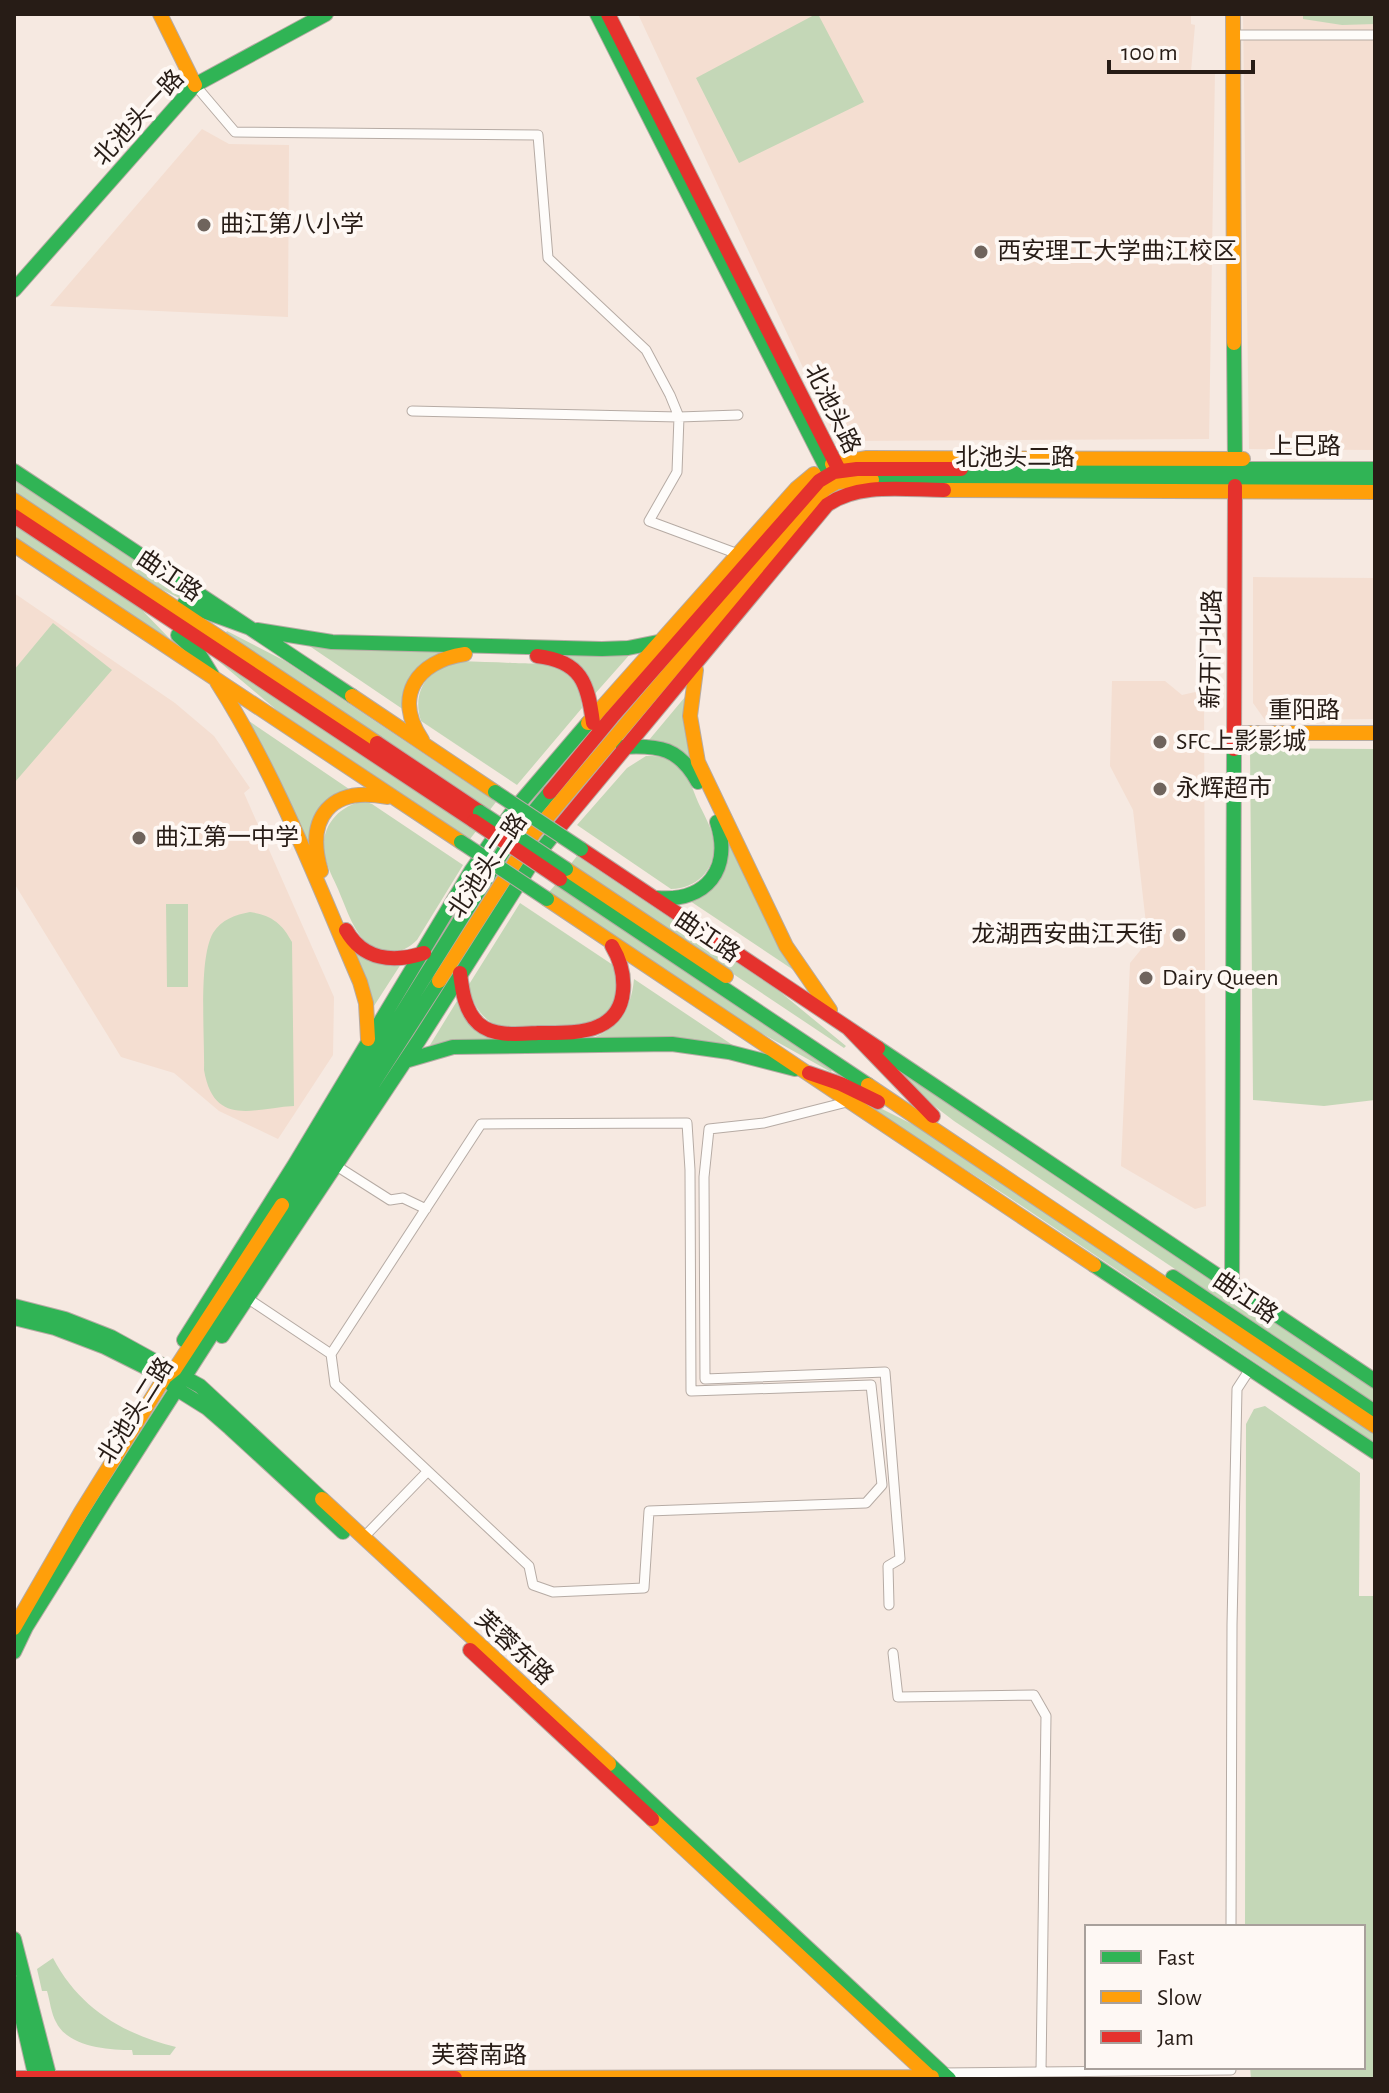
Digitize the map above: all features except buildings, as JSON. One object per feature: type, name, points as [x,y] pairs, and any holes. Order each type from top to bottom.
[{"type":"main road","points":[[160,14],[195,85]]},
{"type":"main road","name":"北池头一路","points":[[14,290],[195,85],[326,14]]},
{"type":"main road","name":"北池头路","points":[[597,14],[835,475]]},
{"type":"main road","name":"北池头路","points":[[608,14],[835,475]]},
{"type":"main road","name":"新开门北路","points":[[1232,1285],[1233,14]]},
{"type":"main road","points":[[179,1372],[185,1337],[295,1164],[471,871],[512,812],[657,642],[796,489],[835,475],[878,490],[1235,475],[1375,460]]},
{"type":"main road","name":"上巳路","points":[[1235,475],[1375,469]]},
{"type":"main road","name":"曲江路","points":[[14,471],[1232,1285],[1373,1376]]},
{"type":"main road","points":[[179,1372],[210,1354],[405,1061],[535,858],[827,505],[835,475]]},
{"type":"main road","name":"北池头二路","points":[[14,1628],[81,1512],[375,1082],[534,833],[694,623],[810,489],[835,475],[1235,475]]},
{"type":"main road","name":"北池头二路","points":[[14,1652],[33,1614],[179,1372],[511,839],[710,627],[835,475]]},
{"type":"main road","points":[[1235,475],[1375,492]]},
{"type":"main road","name":"上巳路","points":[[1235,475],[1375,481]]},
{"type":"main road","name":"曲江路","points":[[14,500],[145,595],[933,1122],[1375,1412]]},
{"type":"main road","name":"曲江路","points":[[14,516],[145,595]]},
{"type":"main road","points":[[14,545],[1375,1452]]},
{"type":"main road","points":[[145,595],[250,628],[316,641],[628,648],[657,642],[685,631],[694,623]]},
{"type":"main road","points":[[145,595],[199,654],[245,726],[267,768],[360,982],[368,1014],[368,1040],[356,1085]]},
{"type":"main road","points":[[710,627],[692,685],[690,717],[698,762],[786,946],[820,997],[933,1122]]},
{"type":"main road","points":[[437,754],[417,734],[410,715],[409,699],[417,676],[427,665],[442,656],[460,654],[546,656],[563,661],[584,680],[593,717],[592,753],[628,746],[665,748],[684,759],[699,783],[723,840],[719,869],[707,886],[696,893],[674,899],[648,895]]},
{"type":"main road","name":"重阳路","points":[[1233,733],[1375,733]]},
{"type":"main road","points":[[402,802],[364,792],[335,801],[325,810],[318,823],[315,851],[318,864],[353,942],[380,959],[420,955],[448,938]]},
{"type":"main road","points":[[463,942],[460,975],[471,1014],[491,1031],[509,1033],[592,1028],[613,1015],[622,1000],[624,986],[620,959],[600,935]]},
{"type":"main road","points":[[375,1082],[405,1061],[453,1047],[672,1044],[729,1052],[809,1073],[933,1122]]},
{"type":"main road","name":"曲江路","points":[[933,1122],[1375,1426]]},
{"type":"main road","name":"芙蓉东路","points":[[14,1306],[89,1327],[143,1350],[179,1372],[236,1417],[935,2076]]},
{"type":"main road","name":"芙蓉东路","points":[[14,1318],[68,1332],[179,1372],[207,1408],[935,2076]]},
{"type":"main road","points":[[14,1939],[41,2070]]},
{"type":"main road","points":[[14,1983],[41,2070]]},
{"type":"main road","name":"芙蓉南路","points":[[14,2070],[935,2076]]},
{"type":"main road","name":"芙蓉南路","points":[[14,2078],[586,2075]]},
{"type":"street","points":[[1233,35],[1375,35]]},
{"type":"street","points":[[195,85],[235,132],[538,135],[548,258],[646,350],[679,417],[677,472],[649,521],[739,554]]},
{"type":"street","points":[[412,411],[679,417],[738,415]]},
{"type":"street","points":[[851,1101],[764,1123],[709,1129],[704,1177],[705,1379],[885,1372],[900,1559],[888,1566],[889,1605]]},
{"type":"street","points":[[687,1123],[691,1391],[871,1385],[882,1485],[866,1503],[649,1511],[644,1588],[553,1592],[533,1585],[529,1566],[335,1384],[331,1354],[426,1209],[481,1124],[687,1123]]},
{"type":"street","points":[[335,1165],[390,1200],[403,1198],[426,1209]]},
{"type":"street","points":[[247,1298],[331,1354]]},
{"type":"street","points":[[1231,1925],[1237,1389],[1250,1369]]},
{"type":"street","points":[[363,1538],[427,1472]]},
{"type":"street","points":[[893,1653],[898,1697],[1034,1695],[1046,1716],[1041,2071]]},
{"type":"street","name":"芙蓉南路","points":[[935,2076],[1041,2071],[1231,2072]]},
{"type":"shaded area","name":"西安理工大学曲江校区","points":[[638,14],[1191,14],[1191,24],[1195,25],[1191,71],[1215,71],[1209,439],[848,441],[833,432]]},
{"type":"shaded area","name":"西安理工大学曲江校区","points":[[1243,14],[1375,14],[1375,450],[1249,449]]},
{"type":"shaded area","name":"曲江第八小学","points":[[202,129],[229,144],[289,145],[288,317],[50,306]]},
{"type":"shaded area","points":[[1253,577],[1375,578],[1375,719],[1265,720],[1253,703]]},
{"type":"shaded area","name":"曲江第一中学","points":[[14,593],[175,703],[214,736],[250,788],[244,793],[334,997],[333,1055],[278,1139],[219,1111],[174,1073],[121,1057],[14,883]]},
{"type":"shaded area","name":"龙湖西安曲江天街","points":[[1112,681],[1165,681],[1182,695],[1204,690],[1206,1206],[1195,1209],[1121,1166],[1130,963],[1148,941],[1133,810],[1110,766]]},
{"type":"green space","points":[[816,14],[864,102],[739,163],[696,78]]},
{"type":"green space","points":[[1303,14],[1375,14],[1375,24],[1342,25],[1303,19]]},
{"type":"green space","points":[[14,479],[194,599],[191,604],[161,589],[14,492]]},
{"type":"green space","points":[[14,523],[140,608],[171,640],[14,539]]},
{"type":"green space","points":[[53,623],[112,670],[15,782],[14,670]]},
{"type":"green space","points":[[227,631],[285,661],[496,802],[489,811],[225,634]]},
{"type":"green space","points":[[305,643],[443,652],[404,710]]},
{"type":"green space","points":[[632,652],[593,696],[554,654]]},
{"type":"green space","points":[[210,654],[477,830],[470,839],[279,712]]},
{"type":"green space","points":[[460,661],[549,666],[560,669],[575,682],[582,708],[517,785],[421,721],[419,700],[425,682],[439,668]]},
{"type":"green space","points":[[685,697],[694,763],[649,740]]},
{"type":"green space","points":[[249,721],[349,789],[335,796],[310,855]]},
{"type":"green space","points":[[1250,748],[1375,749],[1375,1100],[1324,1106],[1253,1100]]},
{"type":"green space","points":[[646,756],[668,759],[681,768],[712,833],[714,848],[710,866],[698,880],[681,888],[671,889],[577,825],[627,768]]},
{"type":"green space","points":[[364,801],[463,865],[417,940],[398,951],[379,950],[363,939],[352,922],[326,860],[324,839],[331,822],[345,808]]},
{"type":"green space","points":[[730,843],[795,971],[690,901]]},
{"type":"green space","points":[[577,856],[779,991],[846,1046],[844,1048],[570,865]]},
{"type":"green space","points":[[556,884],[833,1068],[831,1072],[745,1024],[549,892]]},
{"type":"green space","points":[[520,903],[619,969],[613,1010],[592,1024],[503,1029],[480,1012],[468,986]]},
{"type":"green space","points":[[166,904],[188,904],[188,987],[167,987]]},
{"type":"green space","points":[[250,912],[275,921],[292,942],[294,1106],[251,1111],[226,1107],[209,1088],[204,1070],[203,999],[205,961],[213,933],[225,921]]},
{"type":"green space","points":[[349,943],[401,964],[372,1009]]},
{"type":"green space","points":[[634,979],[740,1050],[589,1040],[608,1030],[621,1017],[630,1000]]},
{"type":"green space","points":[[459,1001],[502,1041],[430,1045]]},
{"type":"green space","points":[[892,1065],[1375,1388],[1375,1403],[954,1121]]},
{"type":"green space","points":[[862,1099],[920,1128],[1375,1432],[1375,1443],[1007,1196],[860,1102]]},
{"type":"green space","points":[[1265,1406],[1360,1473],[1359,1596],[1375,1596],[1375,2079],[1251,2079],[1250,2069],[1365,2069],[1365,1925],[1245,1925],[1246,1424],[1254,1409]]},
{"type":"green space","points":[[53,1958],[89,2005],[138,2035],[176,2047],[170,2055],[133,2055],[132,2050],[101,2048],[70,2037],[54,2018],[47,1991],[42,1991],[37,1969]]},
{"type":"traffic: fast","points":[[14,290],[195,85],[326,14]]},
{"type":"traffic: fast","points":[[597,14],[831,477]]},
{"type":"traffic: fast","points":[[1234,343],[1235,466]]},
{"type":"traffic: fast","points":[[961,469],[1375,469]]},
{"type":"traffic: fast","points":[[14,471],[352,696]]},
{"type":"traffic: fast","points":[[872,480],[1375,481]]},
{"type":"traffic: fast","points":[[184,604],[250,628]]},
{"type":"traffic: fast","points":[[257,630],[332,642],[602,649],[658,642]]},
{"type":"traffic: fast","points":[[178,635],[199,654],[212,675]]},
{"type":"traffic: fast","points":[[184,1340],[295,1164],[471,871],[512,812],[588,723]]},
{"type":"traffic: fast","points":[[623,747],[658,748],[676,755],[698,782]]},
{"type":"traffic: fast","points":[[1232,1285],[1234,749]]},
{"type":"traffic: fast","points":[[495,792],[581,849]]},
{"type":"traffic: fast","points":[[282,1205],[511,839],[550,792]]},
{"type":"traffic: fast","points":[[480,812],[566,869]]},
{"type":"traffic: fast","points":[[657,898],[690,894],[711,879],[718,868],[721,854],[717,822]]},
{"type":"traffic: fast","points":[[222,1336],[419,1040],[535,858],[558,829]]},
{"type":"traffic: fast","points":[[461,842],[547,899]]},
{"type":"traffic: fast","points":[[560,879],[868,1085]]},
{"type":"traffic: fast","points":[[14,1652],[26,1627],[106,1499],[439,981]]},
{"type":"traffic: fast","points":[[405,1061],[453,1047],[672,1044],[729,1052],[795,1069]]},
{"type":"traffic: fast","points":[[878,1048],[1375,1381]]},
{"type":"traffic: fast","points":[[1094,1265],[1375,1452]]},
{"type":"traffic: fast","points":[[1173,1277],[1375,1412]]},
{"type":"traffic: fast","points":[[14,1306],[65,1319],[111,1337],[200,1386],[322,1499]]},
{"type":"traffic: fast","points":[[14,1318],[55,1328],[105,1347],[165,1377],[175,1388],[207,1408],[230,1428],[343,1532]]},
{"type":"traffic: fast","points":[[609,1764],[949,2079]]},
{"type":"traffic: fast","points":[[14,1939],[48,2071]]},
{"type":"traffic: fast","points":[[14,1983],[34,2070]]},
{"type":"traffic: slow","points":[[160,14],[195,85]]},
{"type":"traffic: slow","points":[[1233,14],[1234,343]]},
{"type":"traffic: slow","points":[[832,464],[867,458],[1243,459]]},
{"type":"traffic: slow","points":[[588,723],[796,489],[814,474]]},
{"type":"traffic: slow","points":[[439,981],[534,833],[825,489],[837,482],[872,480]]},
{"type":"traffic: slow","points":[[944,490],[1375,492]]},
{"type":"traffic: slow","points":[[14,500],[377,743]]},
{"type":"traffic: slow","points":[[14,545],[461,842]]},
{"type":"traffic: slow","points":[[422,740],[410,709],[414,684],[434,664],[465,654]]},
{"type":"traffic: slow","points":[[696,670],[690,716],[698,762],[786,946],[830,1010]]},
{"type":"traffic: slow","points":[[217,682],[277,791],[360,982],[366,1003],[368,1039]]},
{"type":"traffic: slow","points":[[352,696],[495,792]]},
{"type":"traffic: slow","points":[[1233,733],[1375,733]]},
{"type":"traffic: slow","points":[[321,871],[317,835],[320,821],[327,810],[337,801],[351,796],[387,797]]},
{"type":"traffic: slow","points":[[566,869],[726,976]]},
{"type":"traffic: slow","points":[[547,899],[1094,1265]]},
{"type":"traffic: slow","points":[[868,1085],[1375,1426]]},
{"type":"traffic: slow","points":[[14,1628],[165,1377],[175,1369],[282,1205]]},
{"type":"traffic: slow","points":[[322,1499],[609,1764]]},
{"type":"traffic: slow","points":[[652,1819],[932,2079]]},
{"type":"traffic: slow","points":[[455,2078],[932,2077]]},
{"type":"traffic: jam","points":[[608,14],[839,470]]},
{"type":"traffic: jam","points":[[550,792],[819,481],[834,472],[857,469],[961,469]]},
{"type":"traffic: jam","points":[[1234,749],[1235,486]]},
{"type":"traffic: jam","points":[[558,829],[827,505],[868,490],[944,490]]},
{"type":"traffic: jam","points":[[14,516],[474,821]]},
{"type":"traffic: jam","points":[[537,656],[564,663],[580,676],[593,723]]},
{"type":"traffic: jam","points":[[377,743],[480,812]]},
{"type":"traffic: jam","points":[[474,821],[560,879]]},
{"type":"traffic: jam","points":[[581,849],[878,1048]]},
{"type":"traffic: jam","points":[[346,930],[361,948],[380,956],[401,958],[424,953]]},
{"type":"traffic: jam","points":[[460,973],[467,1007],[474,1019],[485,1028],[515,1034],[585,1030],[609,1020],[621,1001],[623,979],[612,946]]},
{"type":"traffic: jam","points":[[847,1027],[933,1116]]},
{"type":"traffic: jam","points":[[809,1073],[878,1102]]},
{"type":"traffic: jam","points":[[470,1650],[652,1819]]},
{"type":"traffic: jam","points":[[14,2078],[455,2078]]},
{"type":"place","name":"曲江第八小学","points":[[204,225]]},
{"type":"place","name":"西安理工大学曲江校区","points":[[981,252]]},
{"type":"place","name":"SFC上影影城","points":[[1160,742]]},
{"type":"place","name":"永辉超市","points":[[1160,789]]},
{"type":"place","name":"曲江第一中学","points":[[139,838]]},
{"type":"place","name":"龙湖西安曲江天街","points":[[1179,935]]},
{"type":"place","name":"Dairy Queen","points":[[1146,978]]}]
